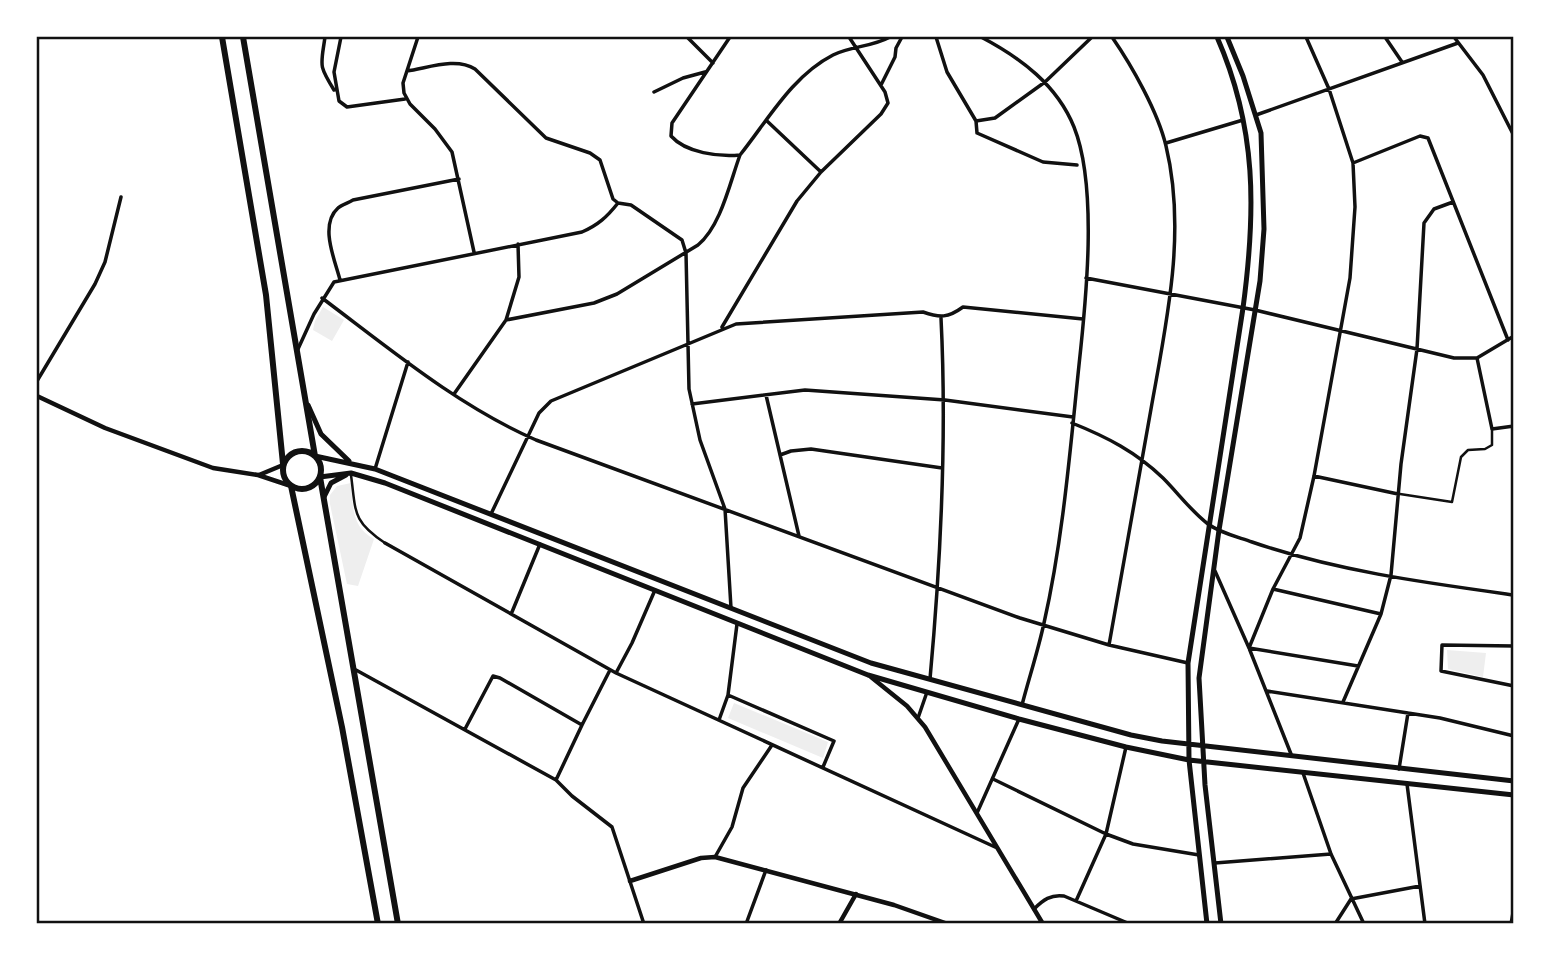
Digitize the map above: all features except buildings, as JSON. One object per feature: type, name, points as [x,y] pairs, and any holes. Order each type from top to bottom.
[{"type":"highway","points":[[222,37],[266,295],[283,477],[291,486],[302,490],[313,486],[320,477]]},
{"type":"highway","points":[[243,37],[315,456],[321,465],[323,500],[398,924]]},
{"type":"highway","points":[[283,464],[296,451],[315,456]]},
{"type":"highway","points":[[291,486],[342,727],[378,924]]},
{"type":"main road","points":[[1207,924],[1189,760],[1188,663],[1243,308],[1251,223],[1249,151],[1245,119],[1217,37]]},
{"type":"main road","points":[[1221,924],[1203,762],[1199,678],[1219,530],[1261,271],[1264,229],[1262,145],[1256,115],[1227,37]]},
{"type":"main road","points":[[305,397],[321,434],[352,463]]},
{"type":"main road","points":[[315,456],[374,469],[871,663],[929,681],[1131,735],[1514,781]]},
{"type":"main road","points":[[320,477],[351,473],[385,483],[868,675],[1019,719],[1126,747],[1189,760],[1514,795]]},
{"type":"main road","points":[[323,500],[331,483],[351,473]]},
{"type":"street","points":[[325,37],[321,57],[322,70],[336,91]]},
{"type":"street","points":[[341,37],[334,72],[339,101],[347,107],[406,99]]},
{"type":"street","points":[[418,37],[403,83],[406,99],[435,129],[452,152],[474,253]]},
{"type":"street","points":[[687,37],[713,63]]},
{"type":"street","points":[[730,37],[672,123],[671,136],[681,144],[705,152],[721,156],[740,155]]},
{"type":"street","points":[[721,329],[797,201],[821,172],[885,109],[888,98],[849,37]]},
{"type":"street","points":[[506,320],[594,303],[617,294],[707,238],[740,155],[805,73],[829,57],[890,37]]},
{"type":"street","points":[[881,85],[902,37]]},
{"type":"street","points":[[936,37],[947,72],[976,121],[977,133],[1043,162],[1077,164]]},
{"type":"street","points":[[981,37],[1006,51],[1045,82],[1064,106],[1073,124],[1083,157],[1087,192],[1084,319],[1059,534],[1044,625],[1021,705]]},
{"type":"street","points":[[976,121],[995,118],[1045,82],[1092,37]]},
{"type":"street","points":[[1109,645],[1171,294],[1174,221],[1172,177],[1166,144],[1140,84],[1112,37]]},
{"type":"street","points":[[1249,648],[1273,589],[1300,538],[1350,278],[1355,207],[1353,163],[1329,89],[1306,37]]},
{"type":"street","points":[[1385,37],[1402,62]]},
{"type":"street","points":[[1454,37],[1483,75],[1514,136]]},
{"type":"street","points":[[1256,115],[1458,43]]},
{"type":"street","points":[[407,71],[457,63],[467,64],[546,138],[590,153],[600,160],[605,168],[611,196],[618,203],[631,205],[682,240],[686,253],[692,404],[700,440],[725,509],[730,608]]},
{"type":"street","points":[[654,92],[683,78],[707,72]]},
{"type":"street","points":[[1166,144],[1245,119]]},
{"type":"street","points":[[767,121],[821,172]]},
{"type":"street","points":[[1353,163],[1420,136],[1428,138],[1508,340]]},
{"type":"street","points":[[340,280],[328,236],[331,219],[337,209],[353,200],[459,179]]},
{"type":"street","points":[[37,381],[95,284],[105,262],[121,197]]},
{"type":"street","points":[[1343,702],[1381,614],[1391,575],[1398,494],[1417,349],[1424,223],[1434,209],[1453,202]]},
{"type":"street","points":[[297,351],[322,298],[334,282],[582,232],[596,226],[618,203]]},
{"type":"street","points":[[454,394],[506,320],[519,277],[518,243]]},
{"type":"street","points":[[1086,278],[1255,310],[1454,358],[1477,358],[1514,336]]},
{"type":"street","points":[[322,298],[454,394],[527,436],[1044,625],[1109,645],[1188,663]]},
{"type":"street","points":[[491,514],[539,413],[551,401],[736,324],[923,312],[941,318],[953,315],[963,307],[1084,319]]},
{"type":"street","points":[[929,681],[938,588],[945,400],[941,318]]},
{"type":"street","points":[[1314,476],[1398,494],[1452,502],[1461,457],[1468,450],[1485,449],[1492,445],[1492,429],[1477,358]]},
{"type":"street","points":[[374,469],[408,362]]},
{"type":"street","points":[[692,404],[805,390],[945,400],[1073,420],[1121,444],[1142,459],[1208,524],[1219,530],[1290,555],[1514,595]]},
{"type":"street","points":[[765,395],[800,537]]},
{"type":"street","points":[[37,396],[105,428],[213,468],[258,475],[291,486]]},
{"type":"street","points":[[1492,429],[1514,426]]},
{"type":"street","points":[[780,455],[811,449],[942,468]]},
{"type":"street","points":[[258,475],[283,464]]},
{"type":"street","points":[[351,473],[357,515],[362,526],[385,542],[610,670],[995,847]]},
{"type":"street","points":[[512,612],[540,544]]},
{"type":"street","points":[[1214,569],[1292,755]]},
{"type":"street","points":[[1273,589],[1381,614]]},
{"type":"street","points":[[616,673],[654,590]]},
{"type":"street","points":[[719,720],[728,695],[737,624]]},
{"type":"street","points":[[1514,646],[1442,645],[1441,671],[1514,686]]},
{"type":"street","points":[[1249,648],[1358,666]]},
{"type":"street","points":[[354,669],[556,780],[612,827],[644,924]]},
{"type":"street","points":[[556,780],[610,670]]},
{"type":"street","points":[[868,675],[897,696],[918,718],[1043,924]]},
{"type":"street","points":[[465,729],[493,676],[500,677],[582,725]]},
{"type":"street","points":[[1267,691],[1440,718],[1514,736]]},
{"type":"street","points":[[918,718],[927,692]]},
{"type":"street","points":[[728,695],[834,741],[823,767]]},
{"type":"street","points":[[1399,769],[1408,713]]},
{"type":"street","points":[[976,816],[1019,719]]},
{"type":"street","points":[[715,856],[732,827],[743,788],[772,745]]},
{"type":"street","points":[[1076,901],[1106,834],[1126,747]]},
{"type":"street","points":[[1303,772],[1331,854],[1364,924]]},
{"type":"street","points":[[993,779],[1106,834],[1133,844],[1199,855]]},
{"type":"street","points":[[1406,784],[1425,924]]},
{"type":"street","points":[[1214,863],[1331,854]]},
{"type":"street","points":[[630,881],[715,856],[856,894],[948,924]]},
{"type":"street","points":[[746,924],[766,870]]},
{"type":"street","points":[[1335,924],[1351,899],[1420,886]]},
{"type":"street","points":[[839,924],[856,894]]},
{"type":"street","points":[[1033,909],[1056,895],[1130,924]]},
{"type":"street","points":[[1511,924],[1514,907]]},
{"type":"shaded area","points":[[323,307],[344,320],[332,341],[313,330]]},
{"type":"shaded area","points":[[351,483],[357,522],[366,534],[374,539],[358,586],[347,584],[330,504],[330,495],[337,486]]},
{"type":"shaded area","points":[[1447,650],[1486,653],[1483,677],[1448,669]]},
{"type":"shaded area","points":[[734,703],[828,742],[823,758],[728,718]]}]
